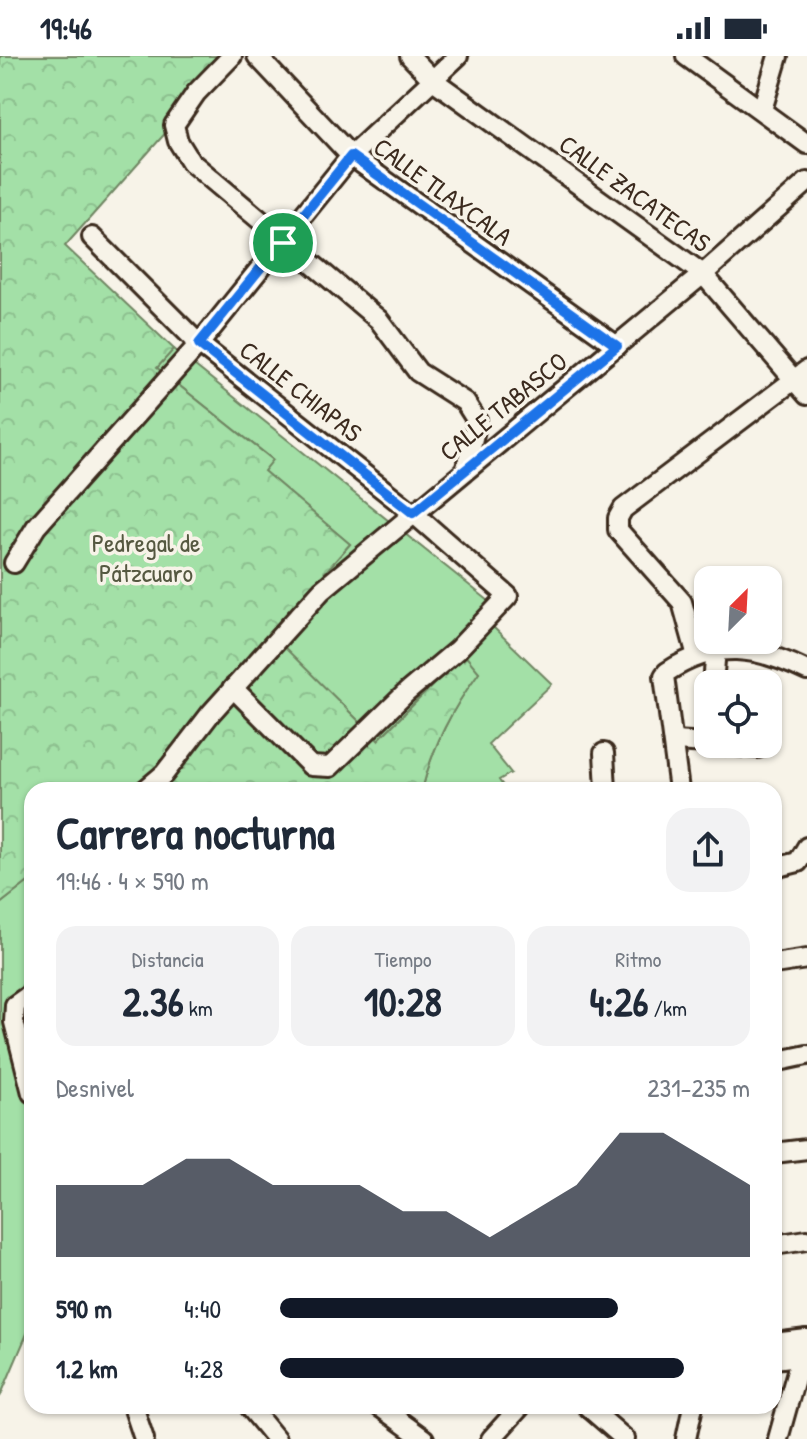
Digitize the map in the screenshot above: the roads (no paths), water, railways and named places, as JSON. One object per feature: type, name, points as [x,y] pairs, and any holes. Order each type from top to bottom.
[{"type":"street","points":[[232,56],[196,93],[174,125],[178,141],[191,162],[283,243],[379,320],[418,372],[465,402],[477,421],[466,468]]},
{"type":"street","name":"CALLE TLAXCALA","points":[[257,56],[351,156],[617,346]]},
{"type":"street","name":"CALLE ZACATECAS","points":[[410,56],[433,80],[703,274],[803,382]]},
{"type":"street","points":[[14,563],[36,527],[199,344],[351,156],[458,56]]},
{"type":"street","points":[[686,56],[807,144]]},
{"type":"street","points":[[762,110],[778,56]]},
{"type":"street","name":"CALLE TABASCO","points":[[154,782],[233,688],[322,590],[703,274],[807,182]]},
{"type":"street","name":"CALLE CHIAPAS","points":[[92,237],[199,344],[413,513],[508,596],[457,650],[407,692],[330,767],[311,766],[233,688]]},
{"type":"street","points":[[697,656],[682,602],[618,530],[618,518],[623,509],[803,382]]},
{"type":"street","points":[[678,782],[664,676],[702,654]]},
{"type":"street","points":[[760,654],[807,671]]},
{"type":"street","points":[[674,741],[694,742]]},
{"type":"street","points":[[604,753],[606,782]]},
{"type":"street","points":[[782,866],[798,862],[807,847]]},
{"type":"street","points":[[782,959],[807,959]]},
{"type":"street","points":[[24,999],[15,1005],[14,1022],[24,1061]]},
{"type":"street","points":[[782,1060],[807,1055],[807,1068]]},
{"type":"street","points":[[782,1152],[807,1149]]},
{"type":"street","points":[[782,1244],[807,1240]]},
{"type":"street","points":[[782,1344],[805,1347]]},
{"type":"street","points":[[782,1356],[805,1347]]},
{"type":"street","points":[[785,1437],[805,1347]]},
{"type":"street","points":[[136,1414],[144,1439]]},
{"type":"street","points":[[256,1414],[276,1439]]},
{"type":"street","points":[[390,1414],[424,1439]]},
{"type":"street","points":[[491,1439],[514,1414]]},
{"type":"street","points":[[596,1414],[625,1439]]},
{"type":"street","points":[[686,1439],[691,1414]]},
{"type":"park label","name":"Pedregal de Pátzcuaro","points":[[146,557]]}]
